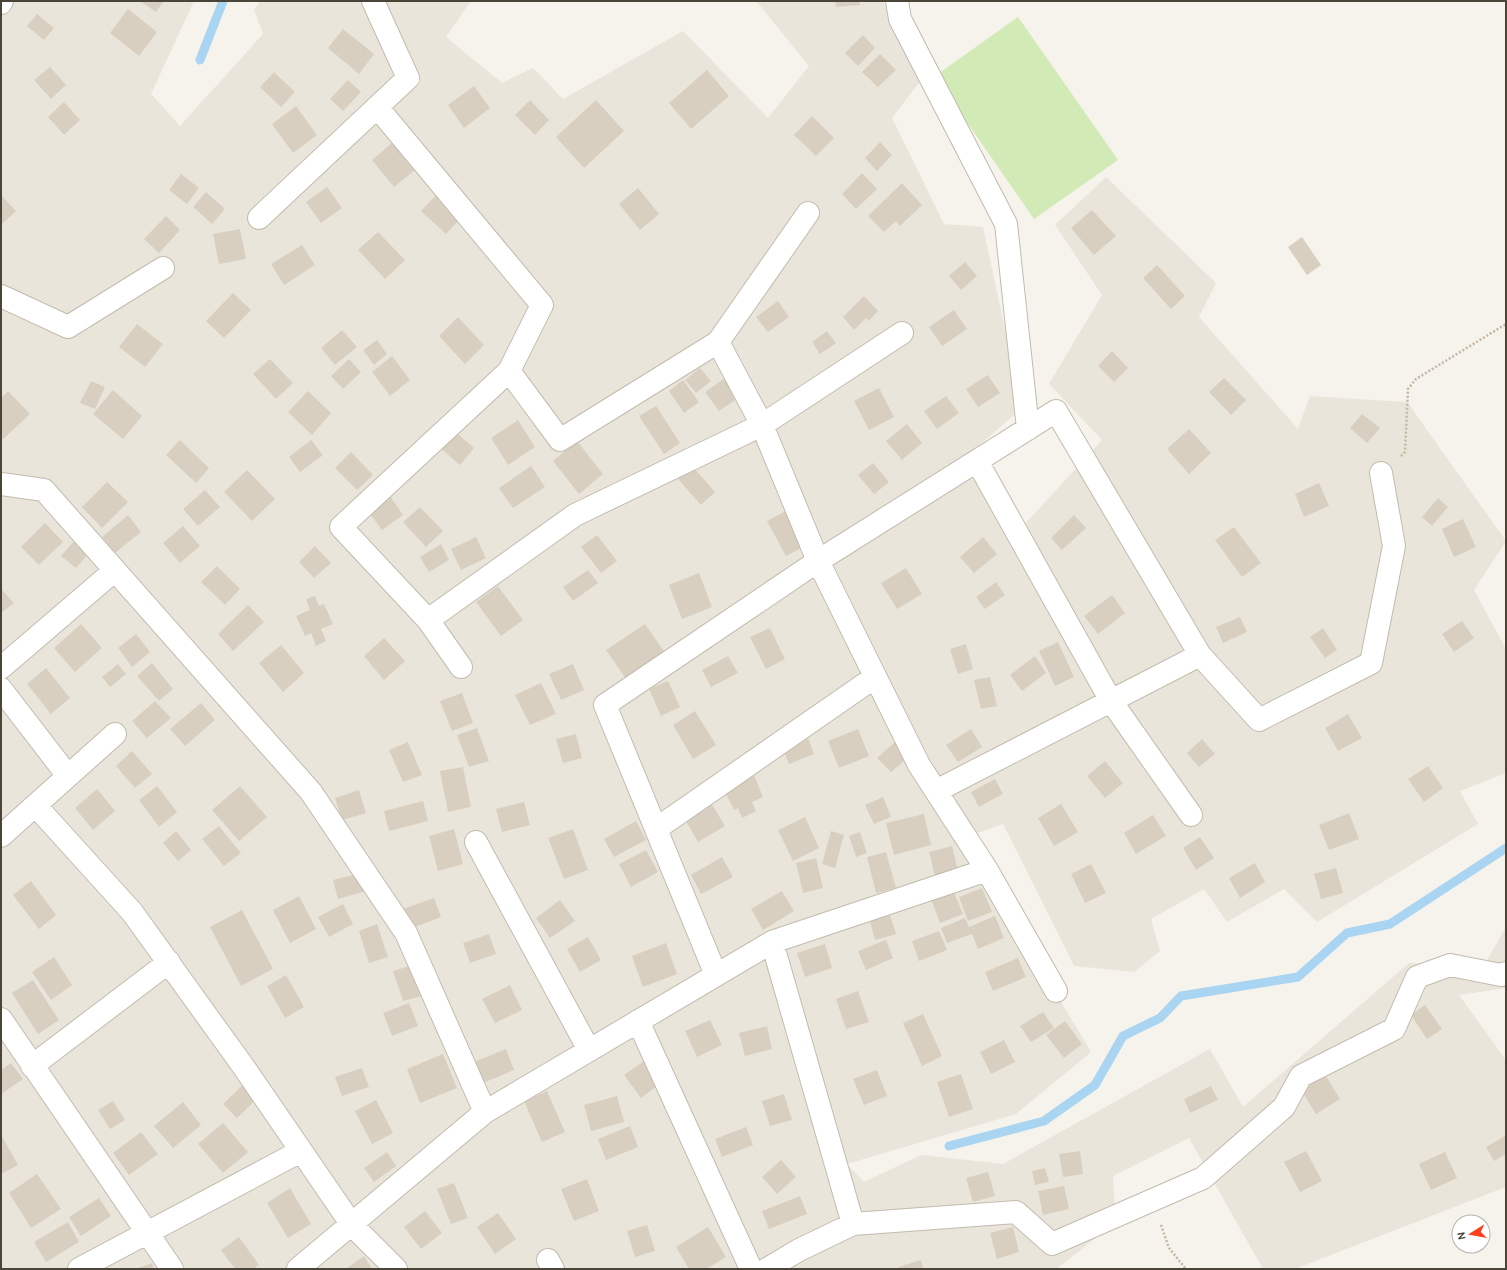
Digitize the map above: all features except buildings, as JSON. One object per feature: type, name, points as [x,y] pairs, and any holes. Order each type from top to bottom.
[{"type":"street","points":[[259,218],[408,78],[373,1]]},
{"type":"street","points":[[896,1],[900,19],[1006,224],[1028,429]]},
{"type":"street","points":[[377,107],[542,305],[509,371],[341,527],[428,620],[461,667]]},
{"type":"street","points":[[509,371],[560,440],[718,342],[808,213]]},
{"type":"street","points":[[1,296],[68,327],[164,268]]},
{"type":"street","points":[[428,620],[575,515],[762,425],[902,333]]},
{"type":"street","points":[[718,342],[762,425],[818,561],[919,765],[987,870],[1056,991]]},
{"type":"street","points":[[716,975],[605,705],[818,561],[1056,411],[1200,655],[1259,720],[1371,663],[1394,546],[1381,473]]},
{"type":"street","points":[[977,461],[1111,702],[1191,815]]},
{"type":"street","points":[[1,484],[44,490],[114,571],[311,792],[406,933],[485,1112]]},
{"type":"street","points":[[1,668],[114,571]]},
{"type":"street","points":[[936,791],[1200,655]]},
{"type":"street","points":[[656,829],[875,677]]},
{"type":"street","points":[[1,689],[68,776]]},
{"type":"street","points":[[1,836],[115,734]]},
{"type":"street","points":[[36,806],[132,912],[169,962],[352,1225],[396,1269]]},
{"type":"street","points":[[476,842],[589,1050]]},
{"type":"street","points":[[298,1269],[485,1112],[772,942],[987,870]]},
{"type":"street","points":[[772,942],[853,1224]]},
{"type":"street","points":[[32,1066],[169,962]]},
{"type":"street","points":[[767,1269],[799,1250],[853,1224],[1016,1212],[1052,1244],[1203,1178],[1284,1107],[1301,1076],[1394,1029],[1417,977],[1450,965],[1501,975],[1506,973]]},
{"type":"street","points":[[1,1020],[172,1269]]},
{"type":"street","points":[[638,1021],[751,1269]]},
{"type":"street","points":[[79,1269],[146,1232],[301,1151]]},
{"type":"path","points":[[1381,473],[1405,452],[1408,389],[1416,379],[1506,324]]},
{"type":"path","points":[[1152,1201],[1169,1248],[1186,1269]]},
{"type":"shaded area","points":[[1,1],[194,1],[151,94],[180,126],[263,34],[254,10],[260,1],[471,1],[446,37],[502,83],[533,68],[563,99],[683,31],[768,118],[809,66],[756,1],[883,1],[921,80],[892,118],[944,224],[983,227],[1022,408],[961,461],[1014,536],[1102,440],[1049,384],[1102,295],[1055,225],[1106,177],[1216,283],[1199,317],[1298,429],[1310,396],[1407,402],[1506,541],[1474,590],[1506,649],[1506,773],[1460,791],[1478,824],[1317,922],[1284,889],[1227,922],[1204,889],[1151,919],[1160,951],[1134,972],[1074,966],[1003,824],[964,838],[1091,1052],[1016,1114],[847,1164],[864,1182],[921,1155],[1003,1164],[1210,1049],[1243,1107],[1409,963],[1485,964],[1506,927],[1506,988],[1459,995],[1506,1060],[1506,1187],[1295,1269],[1263,1269],[1189,1138],[1113,1176],[1116,1222],[1059,1267],[1059,1269],[1,1269]]},
{"type":"green space","points":[[1018,17],[1118,160],[1034,219],[935,76]]},
{"type":"waterway","points":[[200,60],[223,1]]},
{"type":"waterway","points":[[949,1146],[1044,1121],[1095,1085],[1123,1036],[1160,1018],[1181,996],[1298,977],[1347,933],[1390,924],[1506,848]]}]
